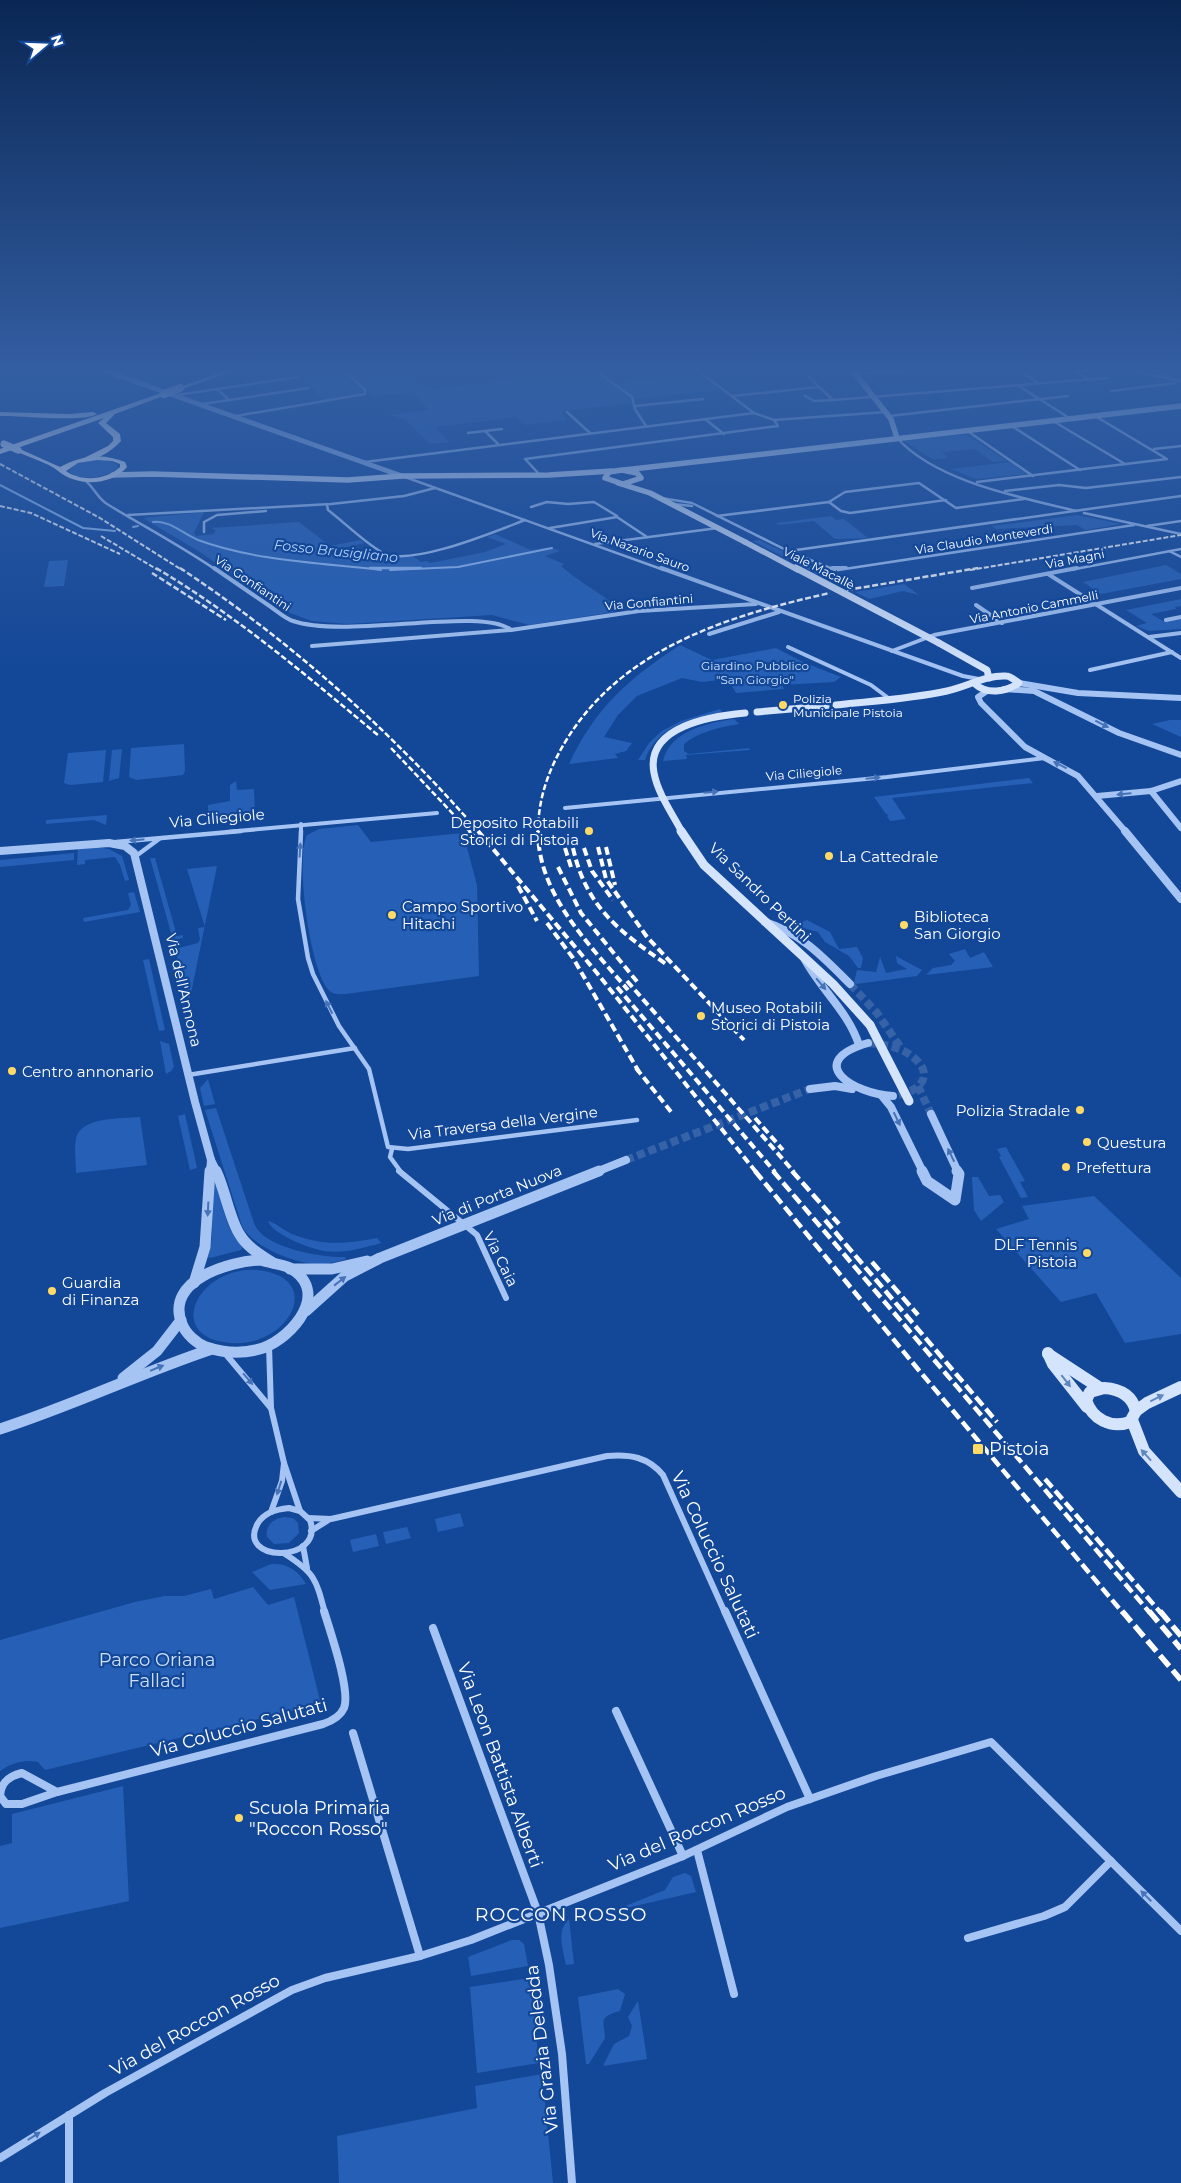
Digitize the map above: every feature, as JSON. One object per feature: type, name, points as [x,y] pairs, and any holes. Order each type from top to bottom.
[{"type":"main road","points":[[110,476],[122,469]]},
{"type":"main road","points":[[132,469],[152,474]]},
{"type":"main road","points":[[62,470],[69,477],[83,479],[152,474],[342,480],[440,475],[549,475],[633,469]]},
{"type":"main road","points":[[618,483],[632,483],[661,469]]},
{"type":"main road","points":[[624,470],[637,472],[641,478]]},
{"type":"main road","points":[[609,481],[604,476],[612,471]]},
{"type":"main road","points":[[549,475],[609,481]]},
{"type":"main road","name":"Viale Macallè","points":[[641,478],[650,493]]},
{"type":"main road","name":"Viale Macallè","points":[[609,481],[650,493],[977,663],[1008,676],[1018,683]]},
{"type":"main road","name":"Viale Macallè","points":[[977,663],[987,670],[982,684]]},
{"type":"main road","points":[[836,705],[918,698],[982,684],[1008,676]]},
{"type":"main road","points":[[982,684],[1004,689],[1018,683]]},
{"type":"main road","points":[[757,712],[826,706]]},
{"type":"main road","name":"Via Sandro Pertini","points":[[745,713],[696,722],[674,732],[664,740],[656,750],[653,766],[663,797],[691,847],[704,865],[803,955],[851,1002],[870,1025],[909,1102]]},
{"type":"main road","points":[[1181,1387],[1146,1403],[1134,1416],[1122,1424],[1107,1423],[1093,1416],[1051,1361],[1048,1353],[1100,1388],[1114,1389],[1123,1393],[1134,1404],[1134,1416],[1134,1437],[1140,1447],[1181,1492]]},
{"type":"main road","points":[[1087,1407],[1089,1395],[1100,1388]]},
{"type":"street","points":[[369,479],[381,474],[382,469]]},
{"type":"street","name":"Via Nazario Sauro","points":[[382,469],[982,684]]},
{"type":"street","points":[[534,469],[540,475]]},
{"type":"street","points":[[946,469],[1001,492],[1134,525],[1181,534]]},
{"type":"street","points":[[1023,469],[1033,476]]},
{"type":"street","points":[[975,482],[1090,469]]},
{"type":"street","points":[[424,484],[427,479],[440,475]]},
{"type":"street","points":[[95,488],[98,483],[110,476]]},
{"type":"street","points":[[1001,492],[1059,485],[1086,488],[1181,477]]},
{"type":"street","name":"Via Gonfiantini","points":[[83,479],[95,488],[101,500],[204,561],[278,613],[298,623],[321,627],[350,628],[481,620],[504,624],[511,630]]},
{"type":"street","points":[[717,516],[829,502],[845,492],[919,482],[956,508],[1027,499]]},
{"type":"street","points":[[204,532],[205,521],[217,515],[326,506],[408,495],[436,488]]},
{"type":"street","points":[[659,498],[687,502],[700,507],[788,551],[1080,512],[1181,496]]},
{"type":"street","points":[[829,502],[841,512],[850,513],[946,500]]},
{"type":"street","points":[[531,507],[547,502],[568,504],[594,502],[648,537]]},
{"type":"street","points":[[670,503],[700,507]]},
{"type":"street","points":[[685,511],[684,507],[690,505]]},
{"type":"street","points":[[128,515],[326,506],[384,553],[393,556],[469,542],[525,520]]},
{"type":"street","points":[[550,528],[617,517]]},
{"type":"street","points":[[1142,526],[1181,521]]},
{"type":"street","points":[[1159,529],[1161,524]]},
{"type":"street","name":"Via Claudio Monteverdi","points":[[788,551],[836,570],[1134,525]]},
{"type":"street","points":[[594,544],[718,528]]},
{"type":"street","name":"Via Magni","points":[[972,588],[1181,549]]},
{"type":"street","points":[[1170,551],[1181,558]]},
{"type":"street","points":[[1048,574],[1181,658]]},
{"type":"street","name":"Via Antonio Cammelli","points":[[892,651],[940,634],[1181,588]]},
{"type":"street","name":"Via Gonfiantini","points":[[312,646],[511,630],[639,611],[759,604]]},
{"type":"street","points":[[976,605],[1002,623]]},
{"type":"street","points":[[709,634],[780,611]]},
{"type":"street","points":[[1166,620],[1181,617]]},
{"type":"street","points":[[1148,637],[1181,633]]},
{"type":"street","points":[[788,648],[870,685],[886,694],[891,700]]},
{"type":"street","points":[[1090,670],[1173,652]]},
{"type":"street","points":[[1018,683],[1035,688],[1181,698]]},
{"type":"street","points":[[982,684],[978,697],[981,703],[1025,747],[1074,773],[1097,796],[1181,899]]},
{"type":"street","points":[[1004,689],[1036,692],[1069,691]]},
{"type":"street","points":[[1036,692],[1116,731],[1181,755]]},
{"type":"street","name":"Via Ciliegiole","points":[[564,808],[887,777],[1045,758]]},
{"type":"street","points":[[1097,796],[1151,791],[1181,781]]},
{"type":"street","points":[[1151,791],[1181,828]]},
{"type":"street","name":"Via Ciliegiole","points":[[0,852],[437,812]]},
{"type":"street","name":"Via Traversa della Vergine","points":[[301,824],[298,899],[308,958],[313,974],[339,1026],[369,1069],[385,1141],[392,1149],[483,1141],[637,1120]]},
{"type":"street","points":[[110,843],[128,848],[136,856],[147,845],[164,836]]},
{"type":"street","name":"Via dell'Annona","points":[[136,856],[188,1076],[211,1160],[223,1184],[239,1234],[253,1249],[273,1262],[290,1269],[301,1279],[306,1288],[308,1301],[306,1312]]},
{"type":"street","points":[[766,922],[782,926],[794,933],[850,984]]},
{"type":"street","points":[[803,955],[812,975],[851,1022],[864,1044],[844,1053],[828,1080],[810,1089],[835,1086],[864,1093],[892,1096]]},
{"type":"street","points":[[188,1076],[355,1048]]},
{"type":"street","points":[[837,1065],[839,1073],[845,1082],[864,1093]]},
{"type":"street","points":[[882,1096],[890,1104],[927,1181],[955,1200],[959,1186],[958,1171],[931,1114]]},
{"type":"street","name":"Via Caia","points":[[392,1149],[390,1157],[395,1165],[424,1193],[477,1236],[506,1298]]},
{"type":"street","name":"Via dell'Annona","points":[[194,1284],[205,1247],[211,1160]]},
{"type":"street","name":"Via di Porta Nuova","points":[[306,1312],[345,1276],[380,1258],[626,1160]]},
{"type":"street","name":"Via di Porta Nuova","points":[[290,1269],[332,1268],[380,1258]]},
{"type":"street","name":"Via dell'Annona","points":[[181,1320],[182,1302],[194,1284],[206,1274],[230,1263],[252,1260],[273,1262]]},
{"type":"street","points":[[0,1428],[47,1414],[111,1386],[218,1350],[249,1351],[269,1346],[291,1333],[300,1323],[306,1312]]},
{"type":"street","points":[[111,1386],[151,1357],[181,1320],[191,1338],[218,1350],[271,1408]]},
{"type":"street","points":[[269,1346],[271,1408],[284,1463],[300,1511]]},
{"type":"street","name":"Via Coluccio Salutati","points":[[331,1519],[607,1456],[633,1456],[652,1463],[663,1475],[810,1799]]},
{"type":"street","points":[[271,1512],[282,1481],[284,1463]]},
{"type":"street","points":[[311,1531],[308,1518],[300,1511],[286,1508],[271,1512],[257,1524],[255,1540],[260,1548],[267,1552],[285,1554],[303,1546],[311,1531],[331,1519]]},
{"type":"street","points":[[308,1518],[331,1519]]},
{"type":"street","points":[[303,1546],[307,1568]]},
{"type":"street","name":"Via Coluccio Salutati","points":[[58,1792],[323,1724],[340,1716],[346,1703],[346,1692],[317,1584],[307,1568],[285,1554]]},
{"type":"street","name":"Via Leon Battista Alberti","points":[[433,1628],[538,1913]]},
{"type":"street","points":[[616,1711],[683,1856]]},
{"type":"street","points":[[353,1733],[420,1956]]},
{"type":"street","name":"Via del Roccon Rosso","points":[[0,2158],[69,2114],[292,1990],[325,1978],[420,1956],[471,1940],[683,1856],[750,1823],[810,1799],[876,1776],[991,1742],[1111,1861]]},
{"type":"street","points":[[19,1774],[29,1776],[43,1788],[58,1792],[38,1800],[17,1805],[6,1804],[0,1796],[3,1783],[10,1776],[19,1774]]},
{"type":"street","points":[[697,1850],[734,1994]]},
{"type":"street","points":[[968,1938],[1044,1916],[1065,1907],[1111,1861],[1181,1930]]},
{"type":"street","name":"Via Grazia Deledda","points":[[538,1913],[550,1965],[562,2054],[572,2183]]},
{"type":"street","points":[[69,2114],[69,2183]]},
{"type":"green space","points":[[71,469],[117,469],[108,474],[86,478],[79,477],[69,471]]},
{"type":"green space","points":[[951,469],[1020,469],[1027,474],[976,479]]},
{"type":"green space","points":[[204,512],[194,533],[196,536],[213,534],[216,531],[212,528],[299,522],[330,546],[360,540],[365,543],[337,549],[345,556],[373,550],[387,558],[413,556],[421,562],[427,561],[430,563],[485,552],[506,544],[487,537],[495,534],[531,550],[551,547],[560,551],[545,556],[564,564],[561,566],[615,605],[608,607],[614,612],[529,625],[492,615],[347,624],[312,621],[290,613],[200,552],[143,518]]},
{"type":"green space","points":[[1077,515],[1121,524],[1085,530],[1077,525],[996,529],[992,526]]},
{"type":"green space","points":[[831,516],[836,520],[844,519],[868,538],[835,539],[814,521],[779,525],[776,523]]},
{"type":"green space","points":[[759,540],[827,572],[817,574],[753,541]]},
{"type":"green space","points":[[68,560],[64,586],[44,587],[49,561]]},
{"type":"green space","points":[[1166,565],[1181,574],[1181,579],[1101,594],[1083,582]]},
{"type":"green space","points":[[904,584],[919,595],[903,591],[869,599],[855,592]]},
{"type":"green space","points":[[1181,599],[1181,606],[1175,607],[1176,609],[1151,614],[1163,621],[1181,618],[1181,629],[1149,631],[1136,626],[1147,623],[1126,610]]},
{"type":"green space","name":"Giardino Pubblico \"San Giorgio\"","points":[[680,645],[712,660],[776,648],[803,662],[841,677],[834,682],[782,685],[784,689],[736,693],[728,679],[702,682],[682,678],[637,696],[618,715],[604,737],[632,743],[626,751],[615,754],[618,758],[569,764],[590,726],[615,696],[629,682]]},
{"type":"green space","points":[[720,709],[722,712],[686,721],[666,732],[657,739],[645,760],[638,760],[649,743],[662,731],[681,721]]},
{"type":"green space","points":[[734,719],[739,724],[717,728],[696,736],[684,744],[684,751],[689,754],[749,748],[750,750],[686,755],[687,759],[663,761],[673,742],[691,730],[712,723]]},
{"type":"green space","points":[[1170,720],[1181,720],[1181,737],[1152,724]]},
{"type":"green space","points":[[184,744],[185,771],[183,775],[136,780],[129,777],[131,748]]},
{"type":"green space","points":[[122,749],[119,778],[109,781],[112,750]]},
{"type":"green space","points":[[106,750],[103,782],[70,785],[64,783],[68,753]]},
{"type":"green space","points":[[1029,778],[1033,783],[892,798],[906,819],[890,821],[887,816],[889,815],[886,814],[874,797]]},
{"type":"green space","points":[[236,781],[237,790],[254,789],[255,815],[211,819],[211,816],[208,816],[208,805],[230,801],[230,785]]},
{"type":"green space","points":[[107,815],[106,825],[94,820],[46,824],[46,820]]},
{"type":"green space","name":"Campo Sportivo Hitachi","points":[[358,825],[371,842],[463,833],[477,885],[479,976],[346,994],[331,992],[323,982],[311,942],[304,891],[304,848],[307,835],[319,829]]},
{"type":"green space","points":[[96,847],[109,849],[122,856],[129,880],[125,881],[120,865],[115,857],[85,860],[85,864],[77,865],[78,848]]},
{"type":"green space","points":[[74,853],[74,860],[0,867],[0,860]]},
{"type":"green space","points":[[150,858],[155,858],[177,936],[183,935],[183,938],[173,940]]},
{"type":"green space","points":[[217,866],[205,926],[187,869]]},
{"type":"green space","points":[[134,892],[140,912],[84,922],[83,918],[128,910],[131,905],[128,893]]},
{"type":"green space","points":[[807,920],[830,932],[839,949],[857,947],[863,958],[861,968],[858,968],[849,956],[825,942],[818,932],[800,927],[799,923]]},
{"type":"green space","points":[[205,927],[189,1003],[175,949],[198,943],[200,939],[198,928]]},
{"type":"green space","points":[[965,949],[970,958],[984,952],[993,967],[926,975],[933,968],[951,965],[955,961],[949,954]]},
{"type":"green space","points":[[896,956],[922,970],[917,976],[856,984],[854,982],[857,970],[876,972],[880,957],[886,973],[907,969],[897,963]]},
{"type":"green space","points":[[149,959],[165,1030],[159,1031],[143,960]]},
{"type":"green space","points":[[160,1041],[169,1044],[174,1067],[166,1074]]},
{"type":"green space","points":[[208,1079],[215,1104],[204,1106],[200,1088]]},
{"type":"green space","points":[[216,1108],[254,1223],[259,1232],[268,1239],[294,1250],[323,1256],[345,1257],[346,1259],[331,1263],[307,1263],[285,1257],[264,1247],[247,1233],[242,1226],[205,1110]]},
{"type":"green space","points":[[185,1114],[197,1168],[190,1170],[178,1116]]},
{"type":"green space","points":[[140,1117],[147,1165],[76,1173],[75,1142],[80,1131],[94,1122]]},
{"type":"green space","points":[[1006,1147],[1025,1181],[1020,1182],[1028,1197],[1021,1198],[999,1157],[1001,1156],[997,1149]]},
{"type":"green space","points":[[972,1177],[978,1177],[989,1196],[1000,1195],[1004,1202],[981,1221],[974,1210]]},
{"type":"green space","points":[[217,1184],[229,1226],[237,1241],[243,1247],[241,1250],[210,1258],[208,1257],[212,1238],[213,1185]]},
{"type":"green space","name":"DLF Tennis Pistoia","points":[[1094,1196],[1181,1278],[1181,1334],[1125,1343],[1096,1293],[1061,1302],[996,1229],[1029,1219],[1022,1206]]},
{"type":"green space","points":[[268,1221],[292,1234],[313,1241],[344,1243],[377,1238],[381,1243],[355,1250],[324,1251],[288,1238],[274,1229]]},
{"type":"green space","points":[[257,1270],[278,1275],[290,1285],[295,1297],[292,1311],[283,1324],[270,1334],[252,1341],[231,1343],[210,1338],[198,1329],[194,1317],[196,1303],[204,1290],[218,1279],[236,1272]]},
{"type":"green space","points":[[460,1513],[464,1526],[438,1532],[435,1519]]},
{"type":"green space","points":[[284,1517],[293,1518],[298,1523],[299,1533],[289,1543],[274,1544],[267,1537],[267,1529],[273,1521]]},
{"type":"green space","points":[[407,1527],[411,1538],[386,1544],[383,1532]]},
{"type":"green space","points":[[376,1534],[379,1546],[353,1552],[350,1540]]},
{"type":"green space","points":[[271,1564],[292,1568],[306,1584],[270,1590],[252,1572]]},
{"type":"green space","name":"Parco Oriana Fallaci","points":[[253,1587],[268,1605],[294,1597],[321,1704],[45,1770],[38,1762],[23,1761],[0,1771],[0,1640],[135,1602],[165,1596],[184,1596],[211,1589],[214,1599]]},
{"type":"green space","points":[[123,1786],[129,1901],[0,1928],[0,1846],[12,1843],[12,1814]]},
{"type":"green space","points":[[685,1873],[691,1876],[696,1892],[613,1911],[665,1890],[673,1877]]},
{"type":"green space","points":[[569,1919],[574,1964],[566,1965],[562,1947],[562,1935],[565,1924]]},
{"type":"green space","points":[[512,1940],[519,1940],[524,1944],[528,1966],[471,1976],[468,1957]]},
{"type":"green space","points":[[530,1978],[539,2063],[477,2073],[470,1987]]},
{"type":"green space","points":[[618,1989],[625,1994],[620,2011],[605,2017],[605,2038],[589,2064],[586,2064],[578,1997]]},
{"type":"green space","points":[[638,2001],[647,2059],[603,2066],[614,2044],[629,2036],[632,2026],[628,2017]]},
{"type":"green space","points":[[542,2074],[553,2183],[339,2183],[337,2136],[477,2108],[475,2086]]},
{"type":"waterway","name":"Fosso Brusigliano","points":[[0,485],[83,528],[115,531]]},
{"type":"waterway","name":"Fosso Brusigliano","points":[[153,522],[165,523],[198,540],[242,553],[381,570]]},
{"type":"waterway","name":"Fosso Brusigliano","points":[[133,527],[138,526]]},
{"type":"waterway","name":"Fosso Brusigliano","points":[[390,570],[458,567],[552,548]]},
{"type":"waterway","name":"Fosso Brusigliano","points":[[370,568],[421,568]]},
{"type":"tunnel","points":[[850,984],[877,1013],[901,1048]]},
{"type":"tunnel","points":[[868,1043],[904,1051],[919,1062],[924,1072],[924,1078],[918,1086]]},
{"type":"tunnel","points":[[893,1096],[908,1092],[918,1086]]},
{"type":"tunnel","points":[[918,1086],[931,1114]]},
{"type":"tunnel","points":[[626,1160],[810,1089]]},
{"type":"railway","points":[[9,469],[100,518],[182,570]]},
{"type":"railway","points":[[0,506],[31,513],[120,554]]},
{"type":"railway","points":[[970,570],[1181,535]]},
{"type":"railway","points":[[101,536],[158,570]]},
{"type":"railway","points":[[156,568],[243,626],[379,736]]},
{"type":"railway","points":[[180,568],[262,626],[301,657],[411,759],[479,832]]},
{"type":"railway","points":[[847,590],[978,568]]},
{"type":"railway","points":[[152,573],[226,620]]},
{"type":"railway","points":[[538,831],[542,795],[550,772],[561,750],[591,707],[618,680],[649,658],[683,640],[718,625],[755,612],[830,593]]},
{"type":"railway","points":[[391,748],[470,832]]},
{"type":"railway","points":[[469,831],[480,843]]},
{"type":"railway","points":[[478,831],[597,973],[756,1172]]},
{"type":"railway","points":[[538,831],[540,854],[556,897],[582,936],[628,990]]},
{"type":"railway","points":[[598,847],[606,879],[647,937],[744,1040]]},
{"type":"railway","points":[[606,847],[615,885]]},
{"type":"railway","points":[[565,848],[571,867]]},
{"type":"railway","points":[[573,848],[586,886],[607,916],[633,940],[666,964]]},
{"type":"railway","points":[[584,848],[592,871],[613,900]]},
{"type":"railway","points":[[558,867],[581,913],[639,984]]},
{"type":"railway","points":[[518,886],[537,921]]},
{"type":"railway","points":[[547,923],[573,958],[638,1071]]},
{"type":"railway","points":[[627,981],[794,1172]]},
{"type":"railway","points":[[617,987],[775,1172]]},
{"type":"railway","points":[[638,1071],[672,1113]]},
{"type":"railway","points":[[755,1118],[783,1150]]},
{"type":"railway","points":[[755,1171],[917,1368],[1123,1613]]},
{"type":"railway","points":[[773,1171],[1150,1613]]},
{"type":"railway","points":[[792,1171],[839,1224]]},
{"type":"railway","points":[[825,1220],[997,1422]]},
{"type":"railway","points":[[872,1262],[918,1315]]},
{"type":"railway","points":[[1045,1479],[1161,1613]]},
{"type":"railway","points":[[1122,1611],[1181,1680]]},
{"type":"railway","points":[[1149,1611],[1181,1649]]},
{"type":"railway","points":[[1160,1611],[1181,1636]]},
{"type":"place","name":"Polizia Municipale Pistoia","points":[[783,705]]},
{"type":"place","name":"Deposito Rotabili Storici di Pistoia","points":[[589,831]]},
{"type":"place","name":"La Cattedrale","points":[[829,856]]},
{"type":"place","name":"Campo Sportivo Hitachi","points":[[392,915]]},
{"type":"place","name":"Biblioteca San Giorgio","points":[[904,925]]},
{"type":"place","name":"Museo Rotabili Storici di Pistoia","points":[[701,1016]]},
{"type":"place","name":"Centro annonario","points":[[12,1071]]},
{"type":"place","name":"Polizia Stradale","points":[[1080,1110]]},
{"type":"place","name":"Questura","points":[[1087,1142]]},
{"type":"place","name":"Prefettura","points":[[1066,1167]]},
{"type":"place","name":"DLF Tennis Pistoia","points":[[1087,1253]]},
{"type":"place","name":"Guardia di Finanza","points":[[52,1291]]},
{"type":"place","name":"Pistoia","points":[[978,1449]]},
{"type":"place","name":"Scuola Primaria \"Roccon Rosso\"","points":[[239,1818]]},
{"type":"district","name":"ROCCON ROSSO","points":[[561,1914]]}]
